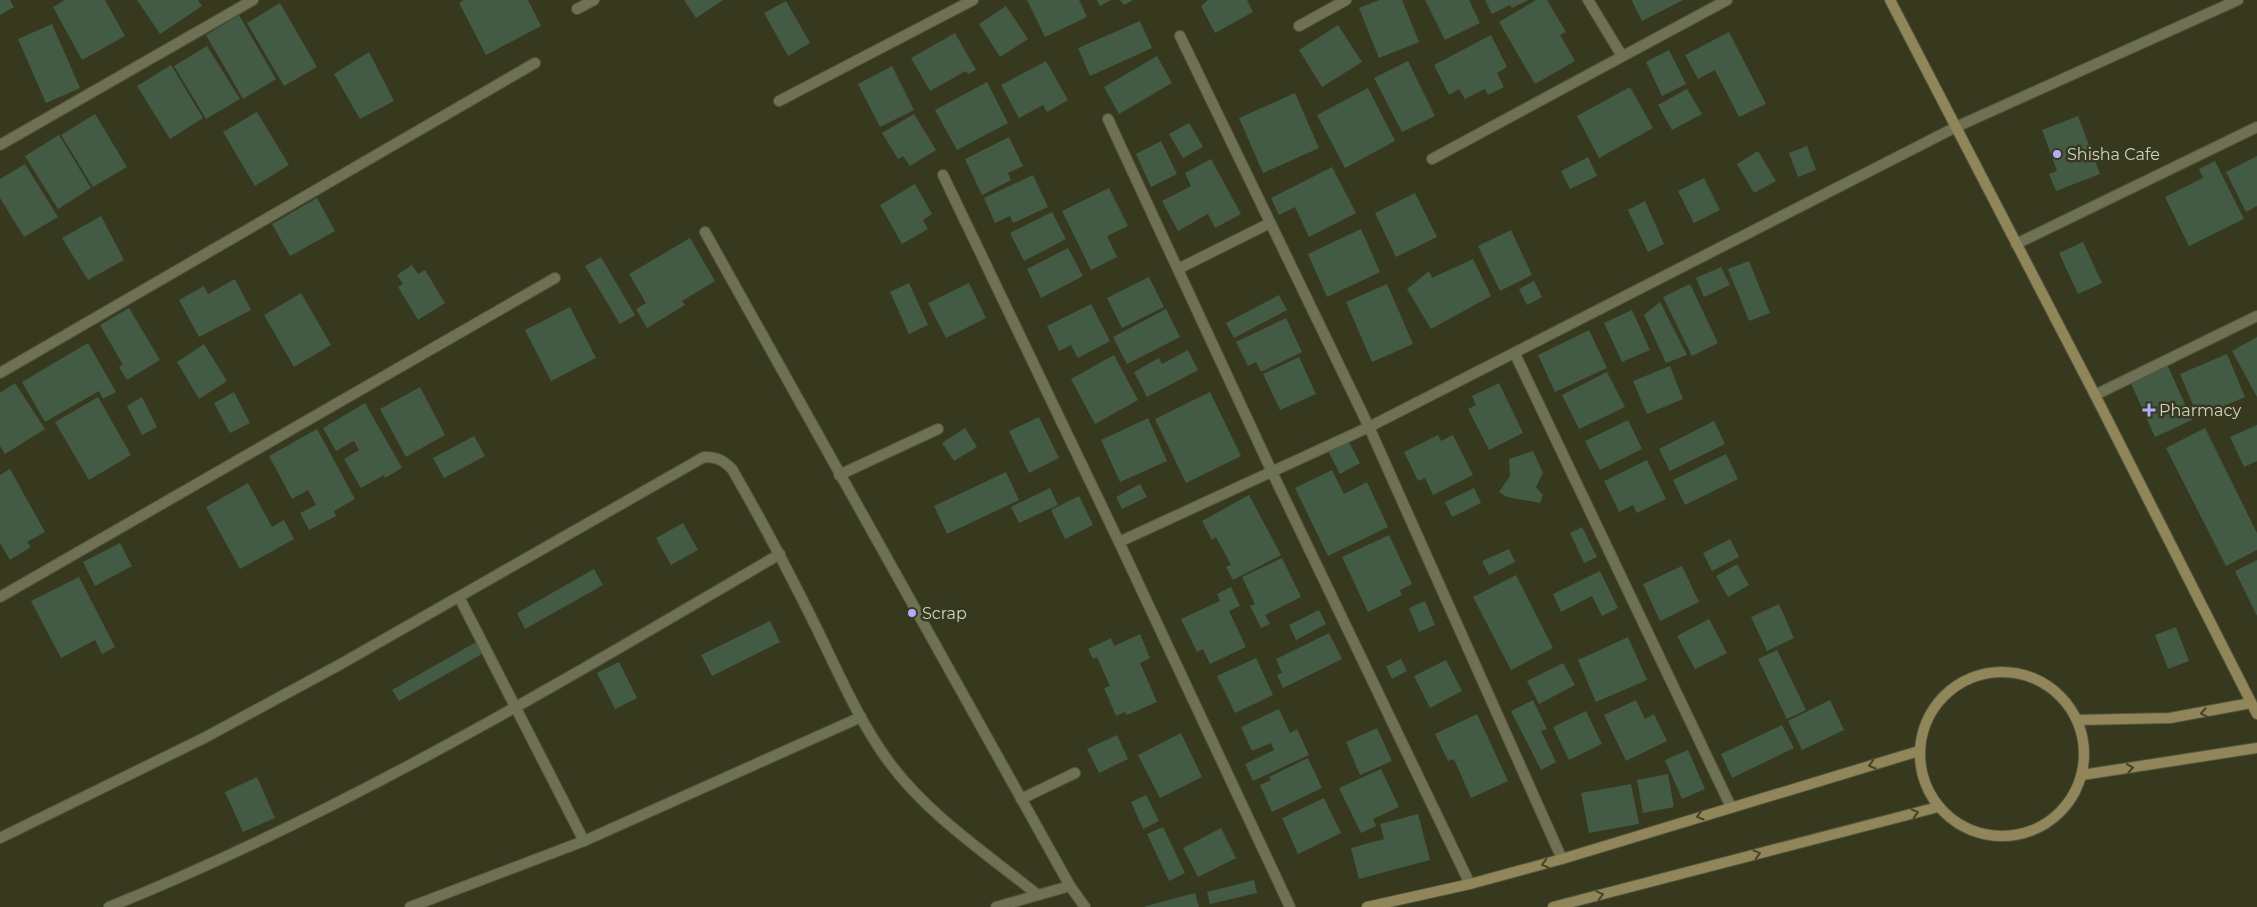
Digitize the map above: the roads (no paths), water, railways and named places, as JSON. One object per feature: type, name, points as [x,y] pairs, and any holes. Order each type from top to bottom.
[{"type":"street","points":[[0,145],[253,0]]},
{"type":"street","points":[[577,9],[594,0]]},
{"type":"street","points":[[779,101],[973,0]]},
{"type":"street","points":[[1299,26],[1346,0]]},
{"type":"street","points":[[1588,0],[1622,56]]},
{"type":"street","points":[[1432,159],[1727,0]]},
{"type":"street","points":[[1890,0],[2254,702],[2257,714]]},
{"type":"street","points":[[1119,542],[1369,427],[1956,127],[2238,0]]},
{"type":"street","points":[[1180,36],[1369,427],[1562,859]]},
{"type":"street","points":[[0,373],[535,63]]},
{"type":"street","points":[[1108,119],[1272,472],[1470,884]]},
{"type":"street","points":[[2016,244],[2257,127]]},
{"type":"street","points":[[943,175],[1119,542],[1290,907]]},
{"type":"street","points":[[1178,269],[1270,223]]},
{"type":"street","points":[[705,232],[1070,886],[1085,907]]},
{"type":"street","points":[[0,597],[555,278]]},
{"type":"street","points":[[2095,395],[2257,316]]},
{"type":"street","points":[[1515,354],[1731,807]]},
{"type":"street","points":[[839,475],[938,429]]},
{"type":"street","points":[[0,838],[204,738],[459,597],[704,457],[714,457],[724,461],[732,469],[780,554],[874,740],[907,783],[951,824],[1038,895]]},
{"type":"street","points":[[109,907],[265,838],[516,709],[780,554]]},
{"type":"street","points":[[459,597],[584,841]]},
{"type":"street","points":[[1990,672],[2022,673],[2045,683],[2064,699],[2077,720],[2084,747],[2082,775],[2071,799],[2060,812],[2054,818],[2032,831],[2007,837],[1981,834],[1958,824],[1938,807],[1927,790],[1921,771],[1919,750],[1924,726],[1935,705],[1952,687],[1974,676],[1990,672]]},
{"type":"street","points":[[2077,720],[2170,718],[2254,702]]},
{"type":"street","points":[[410,907],[584,841],[861,717]]},
{"type":"street","points":[[2082,775],[2257,748]]},
{"type":"street","points":[[1367,907],[1470,884],[1562,859],[1919,750]]},
{"type":"street","points":[[1021,798],[1075,773]]},
{"type":"street","points":[[1553,907],[1938,807]]},
{"type":"street","points":[[996,907],[1070,886]]},
{"type":"place","name":"Shisha Cafe","points":[[2057,154]]},
{"type":"place","name":"Pharmacy","points":[[2149,410]]},
{"type":"place","name":"Scrap","points":[[912,613]]}]
